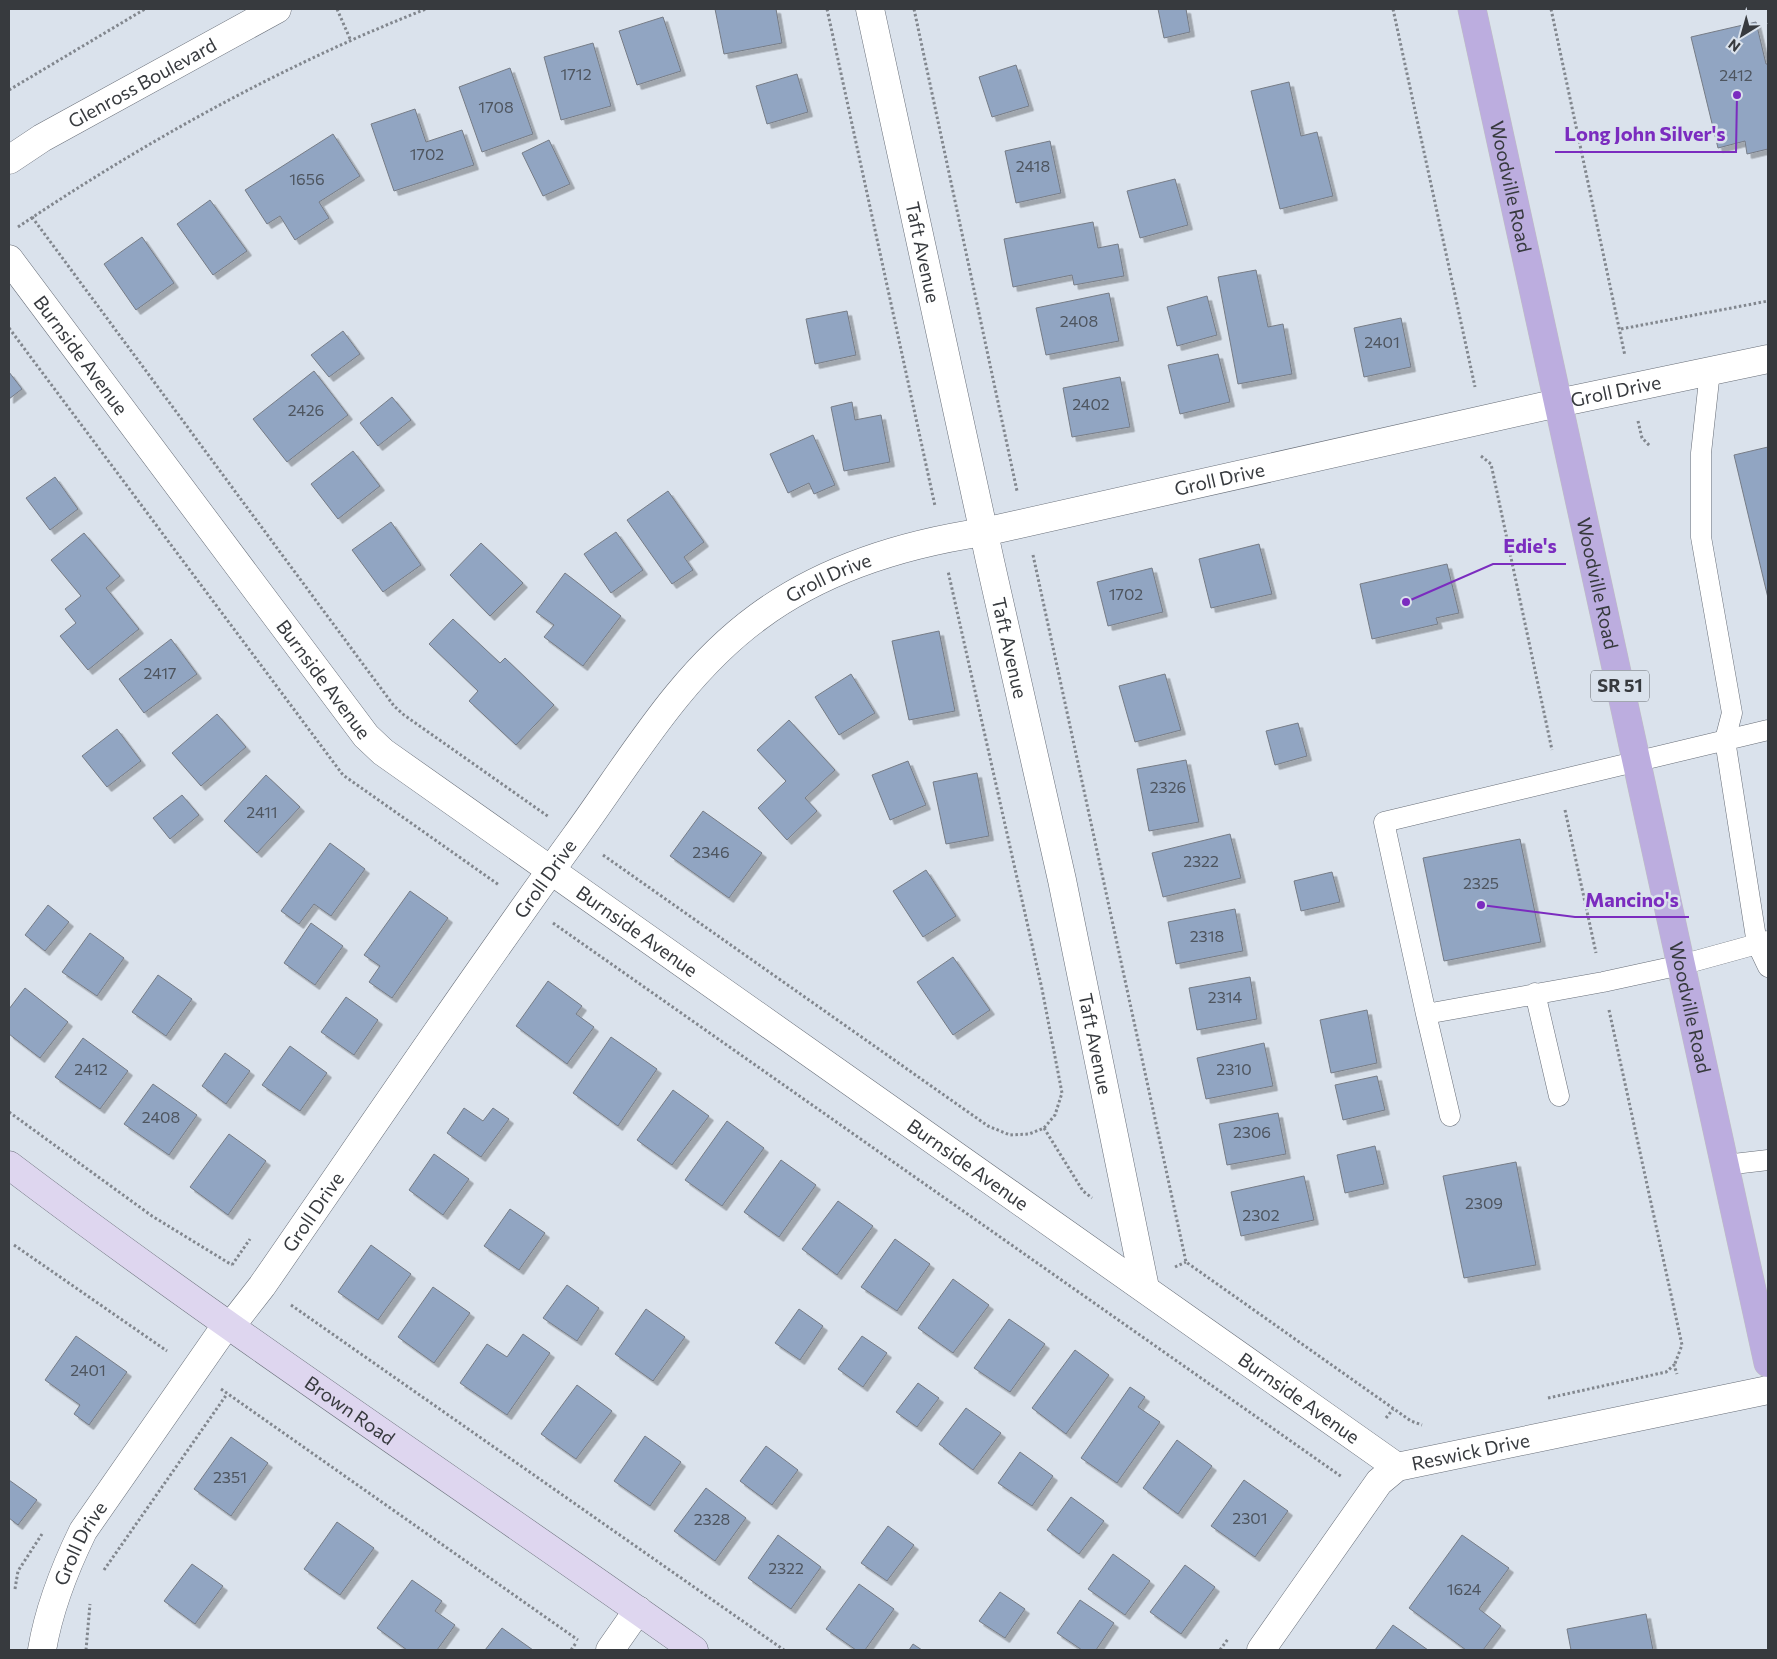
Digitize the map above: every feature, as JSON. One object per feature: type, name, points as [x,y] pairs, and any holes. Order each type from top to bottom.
[{"type":"main road","name":"Woodville Road","points":[[1472,9],[1768,1363]]},
{"type":"street","name":"Glenross Boulevard","points":[[9,160],[42,138],[276,9]]},
{"type":"street","name":"Taft Avenue","points":[[870,9],[990,561],[1062,880],[1145,1288]]},
{"type":"street","name":"Burnside Avenue","points":[[9,259],[366,736],[397,763],[1397,1467]]},
{"type":"street","name":"Groll Drive","points":[[42,1650],[53,1600],[69,1560],[84,1531],[195,1371],[262,1286],[551,870],[670,704],[700,668],[753,620],[798,592],[846,567],[888,553],[941,539],[984,532],[1558,403],[1768,360]]},
{"type":"street","name":"Brown Road","points":[[9,1165],[229,1326],[694,1650]]},
{"type":"street","name":"Reswick Drive","points":[[1261,1650],[1379,1482],[1397,1467],[1768,1390]]},
{"type":"street","points":[[598,1648],[638,1610]]},
{"type":"lane","points":[[1710,372],[1701,453],[1701,537],[1732,713],[1725,740],[1768,967]]},
{"type":"lane","points":[[1450,1116],[1384,822],[1768,730]]},
{"type":"lane","points":[[1426,1014],[1603,982],[1681,965],[1763,943]]},
{"type":"lane","points":[[1535,993],[1559,1096]]},
{"type":"lane","points":[[1725,1165],[1768,1160]]},
{"type":"path","points":[[9,90],[145,9]]},
{"type":"path","points":[[337,9],[352,41]]},
{"type":"path","points":[[16,227],[116,164],[225,102],[352,41],[426,9]]},
{"type":"path","points":[[32,217],[394,706],[404,715],[988,1126],[1010,1135],[1020,1135],[1044,1128],[1055,1115],[1062,1093],[1042,989],[941,539],[828,9]]},
{"type":"path","points":[[914,9],[1016,488],[1025,522]]},
{"type":"path","points":[[1393,9],[1475,387],[1481,420],[1484,457]]},
{"type":"path","points":[[1551,9],[1621,329],[1630,388],[1642,438],[1650,446]]},
{"type":"path","points":[[1621,329],[1768,301]]},
{"type":"path","points":[[1465,389],[1475,387]]},
{"type":"path","points":[[1473,456],[1484,457],[1492,464],[1682,1345],[1674,1366],[1666,1372],[1540,1400]]},
{"type":"path","points":[[925,507],[1026,486]]},
{"type":"path","points":[[941,572],[1042,551]]},
{"type":"path","points":[[1032,553],[1186,1262],[1411,1421],[1418,1425],[1427,1425]]},
{"type":"path","points":[[494,893],[554,808]]},
{"type":"path","points":[[603,855],[608,848]]},
{"type":"path","points":[[9,1112],[152,1216],[232,1265],[784,1650]]},
{"type":"path","points":[[232,1265],[255,1232]]},
{"type":"path","points":[[14,1245],[578,1640],[598,1648]]},
{"type":"path","points":[[1674,1366],[1690,1406]]},
{"type":"path","points":[[103,1571],[227,1394]]},
{"type":"path","points":[[86,1650],[91,1596]]},
{"type":"path","points":[[571,1650],[578,1640]]},
{"type":"building","points":[[715,9],[776,9],[782,43],[724,54]]},
{"type":"building","points":[[1158,9],[1186,9],[1190,32],[1164,38]]},
{"type":"building","points":[[663,17],[681,71],[637,85],[619,31]]},
{"type":"building","points":[[1756,22],[1766,64],[1768,64],[1768,149],[1747,154],[1745,141],[1718,148],[1691,37]]},
{"type":"building","points":[[593,43],[611,106],[561,120],[544,57]]},
{"type":"building","points":[[1016,65],[1029,106],[992,117],[979,77]]},
{"type":"building","points":[[510,68],[533,134],[482,152],[459,87]]},
{"type":"building","points":[[797,74],[808,112],[767,124],[756,86]]},
{"type":"building","points":[[1289,82],[1301,136],[1317,132],[1333,196],[1280,209],[1251,91]]},
{"type":"building","points":[[415,109],[426,142],[462,130],[474,165],[394,191],[371,124]]},
{"type":"building","points":[[333,134],[360,176],[319,202],[329,218],[295,240],[280,216],[267,224],[245,190]]},
{"type":"building","points":[[549,140],[570,184],[543,196],[522,153]]},
{"type":"building","points":[[1050,141],[1061,193],[1016,203],[1005,151]]},
{"type":"building","points":[[1175,179],[1188,225],[1140,238],[1127,191]]},
{"type":"building","points":[[210,200],[247,251],[213,275],[177,224]]},
{"type":"building","points":[[1093,222],[1098,248],[1118,244],[1124,276],[1074,285],[1072,275],[1013,287],[1004,239]]},
{"type":"building","points":[[142,237],[174,283],[136,310],[104,264]]},
{"type":"building","points":[[1256,270],[1268,327],[1283,324],[1292,374],[1238,384],[1218,277]]},
{"type":"building","points":[[1109,293],[1119,341],[1046,355],[1036,308]]},
{"type":"building","points":[[1207,296],[1217,335],[1177,346],[1167,307]]},
{"type":"building","points":[[847,311],[856,355],[815,364],[806,319]]},
{"type":"building","points":[[1401,318],[1411,367],[1364,377],[1354,328]]},
{"type":"building","points":[[343,331],[360,354],[329,377],[311,355]]},
{"type":"building","points":[[1218,354],[1230,402],[1180,414],[1168,365]]},
{"type":"building","points":[[314,371],[348,415],[287,462],[253,419]]},
{"type":"building","points":[[9,372],[22,389],[9,399]]},
{"type":"building","points":[[1120,377],[1130,427],[1072,437],[1063,388]]},
{"type":"building","points":[[392,397],[411,420],[378,446],[360,423]]},
{"type":"building","points":[[852,402],[855,420],[881,415],[890,462],[844,471],[831,407]]},
{"type":"building","points":[[813,435],[835,485],[814,494],[809,483],[788,493],[770,454]]},
{"type":"building","points":[[1768,447],[1768,598],[1734,455]]},
{"type":"building","points":[[353,451],[380,486],[338,519],[311,484]]},
{"type":"building","points":[[55,477],[78,509],[50,530],[26,498]]},
{"type":"building","points":[[668,491],[704,542],[684,557],[693,570],[672,584],[627,520]]},
{"type":"building","points":[[391,522],[421,565],[383,592],[352,550]]},
{"type":"building","points":[[616,532],[643,570],[611,593],[584,554]]},
{"type":"building","points":[[84,533],[120,576],[106,588],[139,629],[88,670],[60,636],[76,623],[65,609],[81,596],[51,560]]},
{"type":"building","points":[[481,543],[523,583],[490,616],[450,575]]},
{"type":"building","points":[[1259,544],[1272,594],[1211,608],[1199,559]]},
{"type":"building","points":[[1447,564],[1459,613],[1436,618],[1438,624],[1372,639],[1360,584]]},
{"type":"building","points":[[1152,568],[1163,612],[1108,626],[1097,582]]},
{"type":"building","points":[[565,573],[621,616],[583,666],[544,637],[554,625],[536,612]]},
{"type":"building","points":[[453,619],[500,663],[505,658],[554,705],[516,745],[469,701],[478,691],[429,644]]},
{"type":"building","points":[[939,631],[955,711],[909,720],[892,641]]},
{"type":"building","points":[[171,639],[197,674],[144,713],[119,679]]},
{"type":"building","points":[[851,674],[875,713],[839,735],[815,697]]},
{"type":"building","points":[[1165,674],[1181,730],[1135,742],[1119,686]]},
{"type":"building","points":[[217,714],[246,747],[201,786],[172,753]]},
{"type":"building","points":[[789,720],[835,770],[805,798],[817,811],[787,840],[758,808],[786,781],[757,750]]},
{"type":"building","points":[[1298,723],[1307,756],[1275,765],[1266,731]]},
{"type":"building","points":[[117,729],[141,761],[107,787],[82,756]]},
{"type":"building","points":[[1186,760],[1199,822],[1149,831],[1137,769]]},
{"type":"building","points":[[908,761],[926,805],[890,820],[872,775]]},
{"type":"building","points":[[977,773],[989,836],[946,844],[933,782]]},
{"type":"building","points":[[266,775],[300,807],[257,853],[224,821]]},
{"type":"building","points":[[182,795],[199,815],[170,839],[153,818]]},
{"type":"building","points":[[703,811],[762,853],[729,898],[670,856]]},
{"type":"building","points":[[1230,834],[1241,878],[1163,897],[1152,853]]},
{"type":"building","points":[[1520,839],[1541,942],[1444,961],[1423,858]]},
{"type":"building","points":[[330,843],[365,869],[331,916],[314,904],[299,924],[281,911]]},
{"type":"building","points":[[926,870],[956,916],[923,937],[893,891]]},
{"type":"building","points":[[1332,872],[1340,902],[1301,911],[1294,881]]},
{"type":"building","points":[[410,891],[448,918],[392,998],[369,982],[380,966],[364,955]]},
{"type":"building","points":[[48,905],[69,922],[45,951],[25,935]]},
{"type":"building","points":[[1235,909],[1243,951],[1176,964],[1168,922]]},
{"type":"building","points":[[311,923],[343,946],[315,985],[284,963]]},
{"type":"building","points":[[90,933],[124,958],[97,996],[62,972]]},
{"type":"building","points":[[953,957],[990,1010],[953,1035],[917,982]]},
{"type":"building","points":[[158,975],[192,999],[166,1036],[132,1012]]},
{"type":"building","points":[[1250,977],[1257,1019],[1197,1030],[1189,988]]},
{"type":"building","points":[[548,981],[582,1006],[576,1014],[594,1027],[567,1064],[516,1026]]},
{"type":"building","points":[[25,988],[68,1022],[40,1058],[9,1034],[9,1009]]},
{"type":"building","points":[[346,997],[378,1020],[354,1055],[321,1032]]},
{"type":"building","points":[[1367,1010],[1377,1063],[1331,1073],[1320,1020]]},
{"type":"building","points":[[611,1037],[657,1069],[618,1126],[573,1093]]},
{"type":"building","points":[[83,1038],[128,1071],[100,1109],[55,1077]]},
{"type":"building","points":[[1264,1043],[1273,1086],[1206,1099],[1197,1058]]},
{"type":"building","points":[[290,1046],[327,1073],[300,1111],[262,1085]]},
{"type":"building","points":[[225,1053],[250,1071],[226,1104],[202,1086]]},
{"type":"building","points":[[1377,1076],[1385,1110],[1343,1120],[1335,1085]]},
{"type":"building","points":[[153,1084],[197,1115],[169,1155],[124,1124]]},
{"type":"building","points":[[673,1090],[709,1116],[672,1165],[637,1140]]},
{"type":"building","points":[[464,1108],[483,1121],[493,1108],[509,1119],[481,1157],[447,1133]]},
{"type":"building","points":[[1278,1113],[1286,1154],[1227,1165],[1219,1124]]},
{"type":"building","points":[[727,1121],[764,1148],[722,1206],[685,1180]]},
{"type":"building","points":[[229,1134],[266,1161],[228,1215],[190,1187]]},
{"type":"building","points":[[1375,1146],[1384,1184],[1345,1193],[1337,1155]]},
{"type":"building","points":[[434,1154],[469,1179],[443,1215],[409,1190]]},
{"type":"building","points":[[781,1160],[816,1185],[779,1237],[744,1212]]},
{"type":"building","points":[[1516,1162],[1536,1265],[1464,1278],[1443,1176]]},
{"type":"building","points":[[1304,1176],[1314,1220],[1241,1236],[1231,1192]]},
{"type":"building","points":[[838,1201],[873,1226],[837,1275],[802,1249]]},
{"type":"building","points":[[510,1209],[545,1233],[519,1270],[484,1246]]},
{"type":"building","points":[[895,1239],[930,1264],[897,1311],[861,1287]]},
{"type":"building","points":[[371,1245],[411,1274],[378,1320],[338,1292]]},
{"type":"building","points":[[953,1279],[989,1305],[953,1353],[918,1328]]},
{"type":"building","points":[[567,1285],[599,1308],[577,1341],[543,1318]]},
{"type":"building","points":[[433,1287],[470,1313],[434,1363],[398,1337]]},
{"type":"building","points":[[646,1309],[685,1337],[653,1381],[615,1354]]},
{"type":"building","points":[[799,1309],[823,1326],[800,1360],[775,1343]]},
{"type":"building","points":[[1009,1319],[1045,1344],[1010,1392],[974,1368]]},
{"type":"building","points":[[523,1334],[550,1353],[507,1415],[460,1383],[487,1344],[507,1357]]},
{"type":"building","points":[[76,1336],[127,1372],[89,1425],[74,1414],[80,1405],[45,1380]]},
{"type":"building","points":[[862,1336],[887,1353],[863,1387],[838,1369]]},
{"type":"building","points":[[1075,1350],[1109,1375],[1066,1434],[1032,1408]]},
{"type":"building","points":[[918,1383],[939,1398],[917,1427],[896,1412]]},
{"type":"building","points":[[577,1385],[612,1411],[576,1459],[541,1434]]},
{"type":"building","points":[[1130,1387],[1145,1397],[1138,1407],[1160,1422],[1117,1483],[1081,1458]]},
{"type":"building","points":[[966,1408],[1001,1433],[973,1470],[939,1444]]},
{"type":"building","points":[[645,1436],[681,1462],[650,1506],[614,1481]]},
{"type":"building","points":[[231,1437],[268,1463],[231,1516],[194,1489]]},
{"type":"building","points":[[1177,1440],[1212,1466],[1178,1514],[1143,1488]]},
{"type":"building","points":[[766,1446],[798,1470],[772,1505],[740,1481]]},
{"type":"building","points":[[1020,1452],[1053,1476],[1032,1506],[998,1483]]},
{"type":"building","points":[[9,1480],[37,1500],[18,1525],[9,1518]]},
{"type":"building","points":[[1244,1480],[1288,1511],[1255,1557],[1211,1526]]},
{"type":"building","points":[[706,1488],[746,1518],[715,1561],[674,1531]]},
{"type":"building","points":[[1071,1497],[1104,1521],[1079,1554],[1047,1530]]},
{"type":"building","points":[[337,1522],[374,1548],[340,1595],[304,1569]]},
{"type":"building","points":[[888,1526],[914,1545],[887,1581],[861,1563]]},
{"type":"building","points":[[778,1535],[821,1567],[791,1609],[748,1578]]},
{"type":"building","points":[[1462,1535],[1509,1568],[1479,1609],[1501,1626],[1483,1650],[1466,1650],[1409,1608]]},
{"type":"building","points":[[1113,1554],[1150,1581],[1125,1615],[1088,1589]]},
{"type":"building","points":[[192,1564],[223,1586],[195,1624],[164,1601]]},
{"type":"building","points":[[1185,1565],[1215,1587],[1181,1634],[1150,1612]]},
{"type":"building","points":[[412,1580],[442,1601],[435,1611],[455,1625],[437,1650],[407,1650],[377,1628]]},
{"type":"building","points":[[859,1584],[894,1609],[865,1650],[856,1650],[826,1629]]},
{"type":"building","points":[[1000,1592],[1025,1609],[1005,1638],[979,1621]]},
{"type":"building","points":[[1080,1600],[1114,1623],[1096,1650],[1082,1650],[1057,1633]]},
{"type":"building","points":[[1646,1614],[1653,1650],[1571,1650],[1567,1629]]},
{"type":"building","points":[[1393,1625],[1428,1650],[1375,1650]]},
{"type":"building","points":[[502,1628],[533,1650],[485,1650]]},
{"type":"building","points":[[913,1644],[922,1650],[909,1650]]},
{"type":"place","name":"Long John Silver's","points":[[1737,95]]},
{"type":"place","name":"Edie's","points":[[1406,602]]},
{"type":"place","name":"Mancino's","points":[[1481,905]]}]
